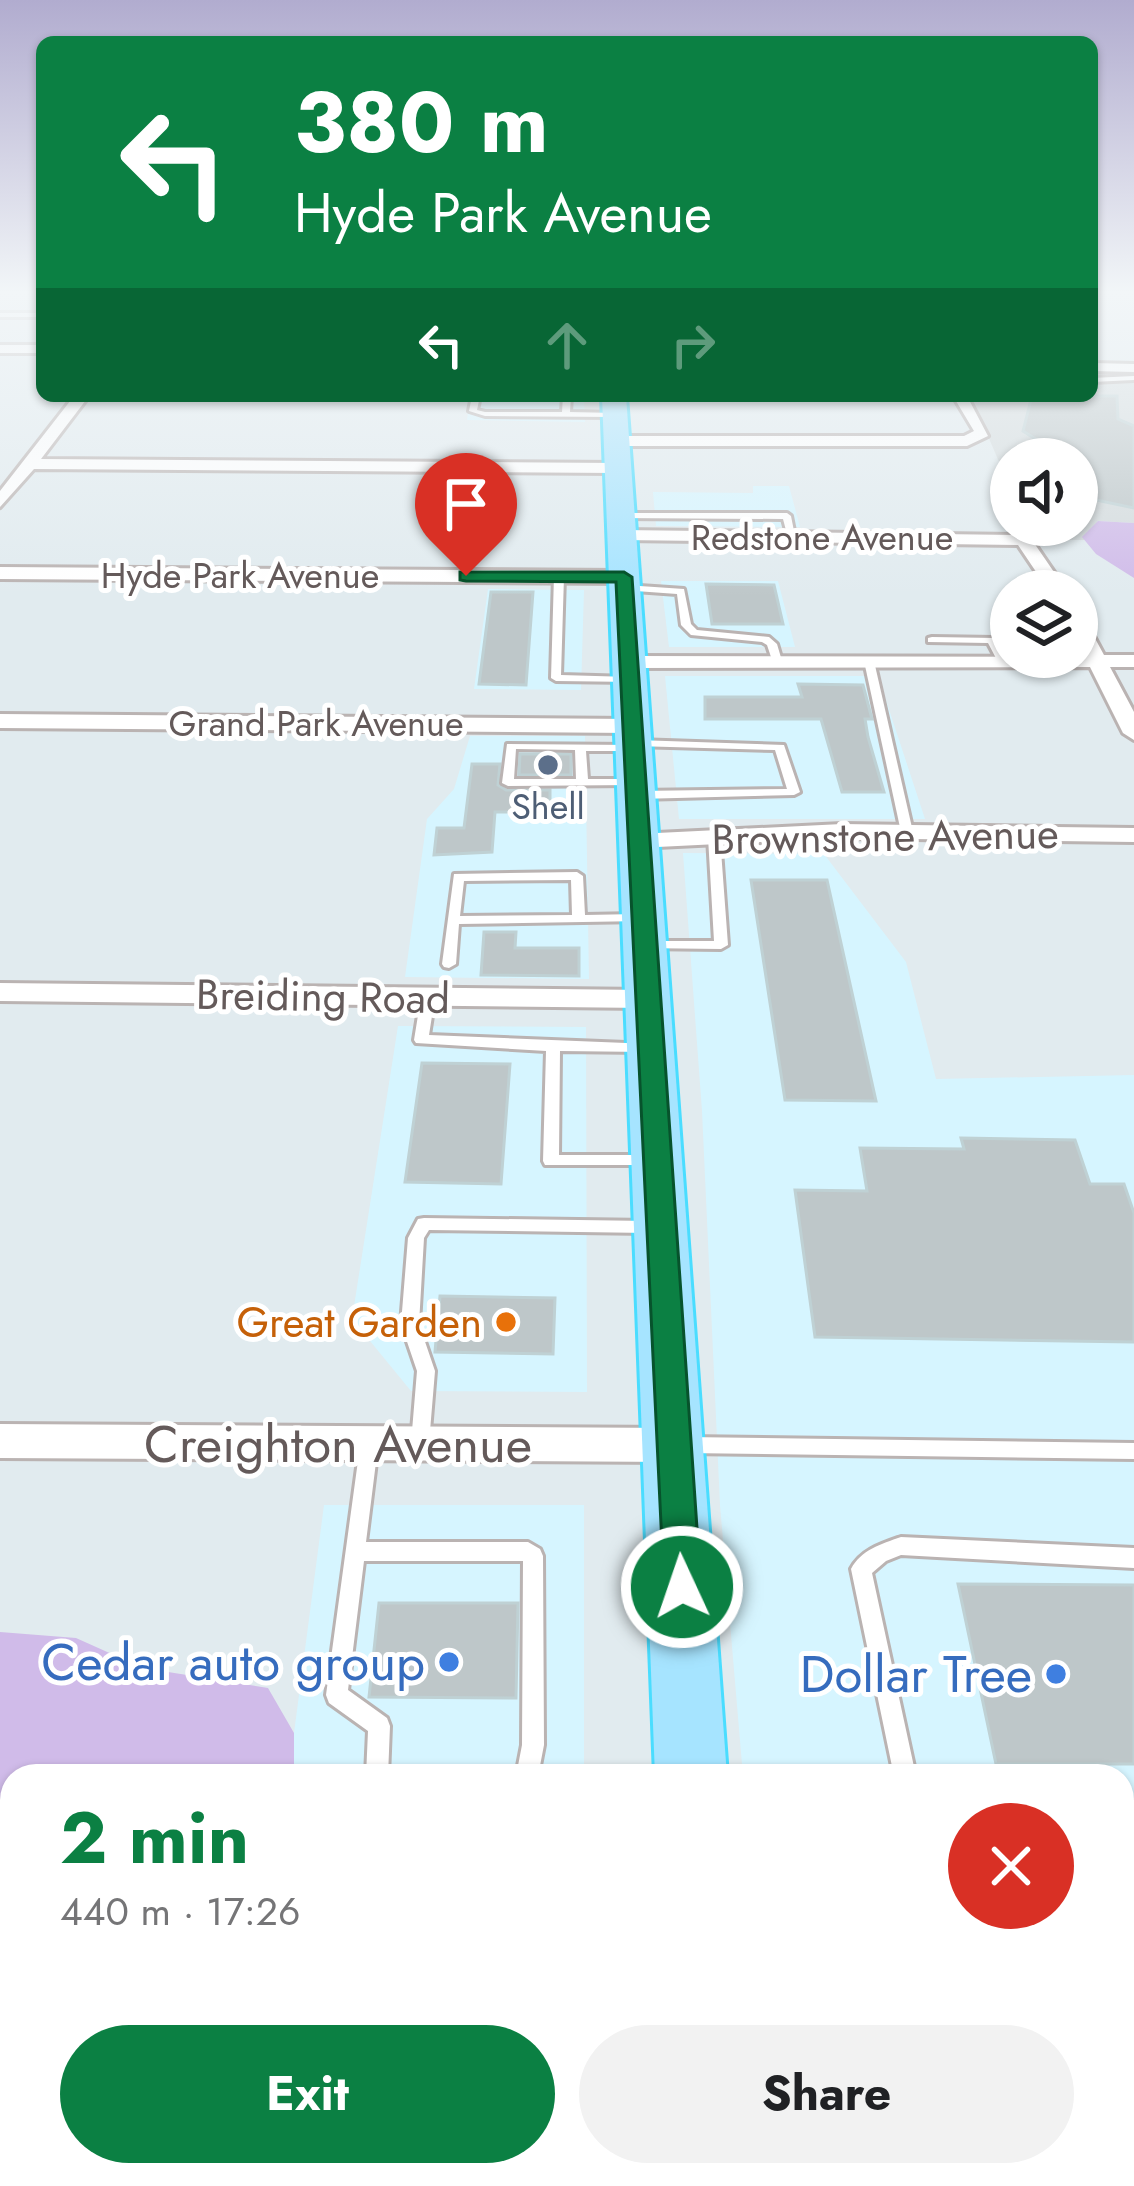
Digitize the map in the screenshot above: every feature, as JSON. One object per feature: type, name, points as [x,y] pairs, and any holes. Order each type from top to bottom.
[{"type":"main road","points":[[616,430],[690,1764]]},
{"type":"street","points":[[0,502],[77,402]]},
{"type":"street","points":[[30,464],[616,430],[977,438],[983,433],[980,425],[963,402]]},
{"type":"street","name":"Redstone Avenue","points":[[621,525],[790,536],[990,533]]},
{"type":"street","name":"Hyde Park Avenue","points":[[0,573],[559,577],[624,583]]},
{"type":"street","points":[[630,671],[777,661],[990,660]]},
{"type":"street","points":[[1098,660],[1134,661]]},
{"type":"street","points":[[1098,664],[1134,733]]},
{"type":"street","name":"Grand Park Avenue","points":[[0,721],[524,735],[633,759]]},
{"type":"street","name":"Brownstone Avenue","points":[[637,841],[907,832],[1134,835]]},
{"type":"street","name":"Breiding Road","points":[[0,992],[428,997],[648,1023]]},
{"type":"street","name":"Creighton Avenue","points":[[0,1441],[676,1445]]},
{"type":"lane","points":[[475,402],[473,411],[566,414],[616,430]]},
{"type":"lane","points":[[490,402],[488,410],[500,414]]},
{"type":"lane","points":[[566,402],[566,414]]},
{"type":"lane","points":[[559,577],[556,679],[630,671]]},
{"type":"lane","points":[[624,583],[681,591],[686,625],[694,633],[765,639],[772,644],[777,661]]},
{"type":"lane","points":[[932,640],[990,640]]},
{"type":"lane","points":[[869,661],[907,832]]},
{"type":"lane","points":[[524,735],[511,746],[508,782],[582,783],[633,759],[779,747],[794,792],[633,759],[580,748],[555,742]]},
{"type":"lane","points":[[580,748],[582,783]]},
{"type":"lane","points":[[453,920],[579,919],[721,945],[715,837]]},
{"type":"lane","points":[[449,964],[458,877],[577,875],[579,919]]},
{"type":"lane","points":[[428,997],[421,1040],[553,1046],[648,1023]]},
{"type":"lane","points":[[553,1046],[551,1160],[657,1161]]},
{"type":"lane","points":[[419,1446],[426,1371],[410,1324],[416,1238],[424,1224],[661,1227]]},
{"type":"lane","points":[[676,1445],[1134,1451]]},
{"type":"lane","points":[[369,1446],[337,1695],[379,1726],[377,1764]]},
{"type":"lane","points":[[902,1764],[861,1569],[879,1554],[901,1546],[1134,1558]]},
{"type":"lane","points":[[355,1551],[528,1552],[533,1556],[529,1764]]},
{"type":"shaded area","points":[[1098,393],[1134,393],[1134,523],[1098,521],[1098,438],[990,441],[969,402],[1098,402]]},
{"type":"shaded area","points":[[469,402],[584,402],[585,422],[467,420]]},
{"type":"shaded area","points":[[753,486],[789,486],[800,527],[656,526],[653,492],[753,493]]},
{"type":"shaded area","points":[[1098,521],[1134,523],[1134,578],[1089,546],[1098,546]]},
{"type":"shaded area","points":[[661,581],[778,581],[795,647],[669,647]]},
{"type":"shaded area","points":[[488,589],[584,590],[581,690],[474,689]]},
{"type":"shaded area","points":[[665,676],[878,676],[925,819],[679,819]]},
{"type":"shaded area","points":[[470,736],[585,736],[589,979],[405,977],[427,819],[454,789]]},
{"type":"shaded area","points":[[683,853],[824,854],[906,962],[936,1079],[1134,1075],[1134,1764],[742,1764],[720,1505],[702,1111]]},
{"type":"shaded area","points":[[398,1026],[586,1027],[587,1392],[411,1391],[352,1319]]},
{"type":"shaded area","points":[[324,1505],[584,1505],[584,1764],[294,1764]]},
{"type":"shaded area","points":[[0,1632],[76,1638],[143,1668],[268,1688],[294,1733],[294,1764],[0,1764]]},
{"type":"building","points":[[1098,396],[1117,396],[1118,419],[1134,426],[1134,508],[1098,500],[1098,438],[1034,438],[1023,431],[1030,402],[1098,402]]},
{"type":"building","points":[[706,584],[774,585],[783,624],[712,624]]},
{"type":"building","points":[[491,592],[533,592],[526,685],[479,684]]},
{"type":"building","points":[[798,684],[863,685],[872,719],[865,719],[868,737],[884,792],[842,792],[821,719],[705,719],[705,697],[802,697]]},
{"type":"building","name":"Shell","points":[[520,754],[571,754],[571,775],[519,775]]},
{"type":"building","points":[[472,764],[500,764],[498,785],[506,790],[550,790],[550,812],[495,812],[492,852],[434,855],[437,828],[464,828]]},
{"type":"building","points":[[751,880],[827,880],[876,1101],[785,1100]]},
{"type":"building","points":[[484,932],[516,932],[515,948],[579,948],[579,976],[481,975]]},
{"type":"building","points":[[422,1063],[510,1064],[501,1184],[405,1182]]},
{"type":"building","points":[[961,1138],[1075,1140],[1090,1184],[1124,1184],[1134,1213],[1134,1342],[815,1337],[795,1190],[867,1191],[860,1148],[964,1149]]},
{"type":"building","points":[[440,1296],[555,1298],[553,1354],[435,1352]]},
{"type":"building","name":"Dollar Tree","points":[[958,1584],[1134,1585],[1134,1764],[996,1764]]},
{"type":"building","points":[[379,1603],[518,1603],[516,1698],[369,1697]]},
{"type":"place","name":"Shell","points":[[548,765]]},
{"type":"place","name":"Great Garden","points":[[506,1322]]},
{"type":"place","name":"Cedar auto group","points":[[449,1662]]},
{"type":"place","name":"Dollar Tree","points":[[1056,1674]]},
{"type":"route","points":[[466,576],[624,577],[682,1587]]}]
